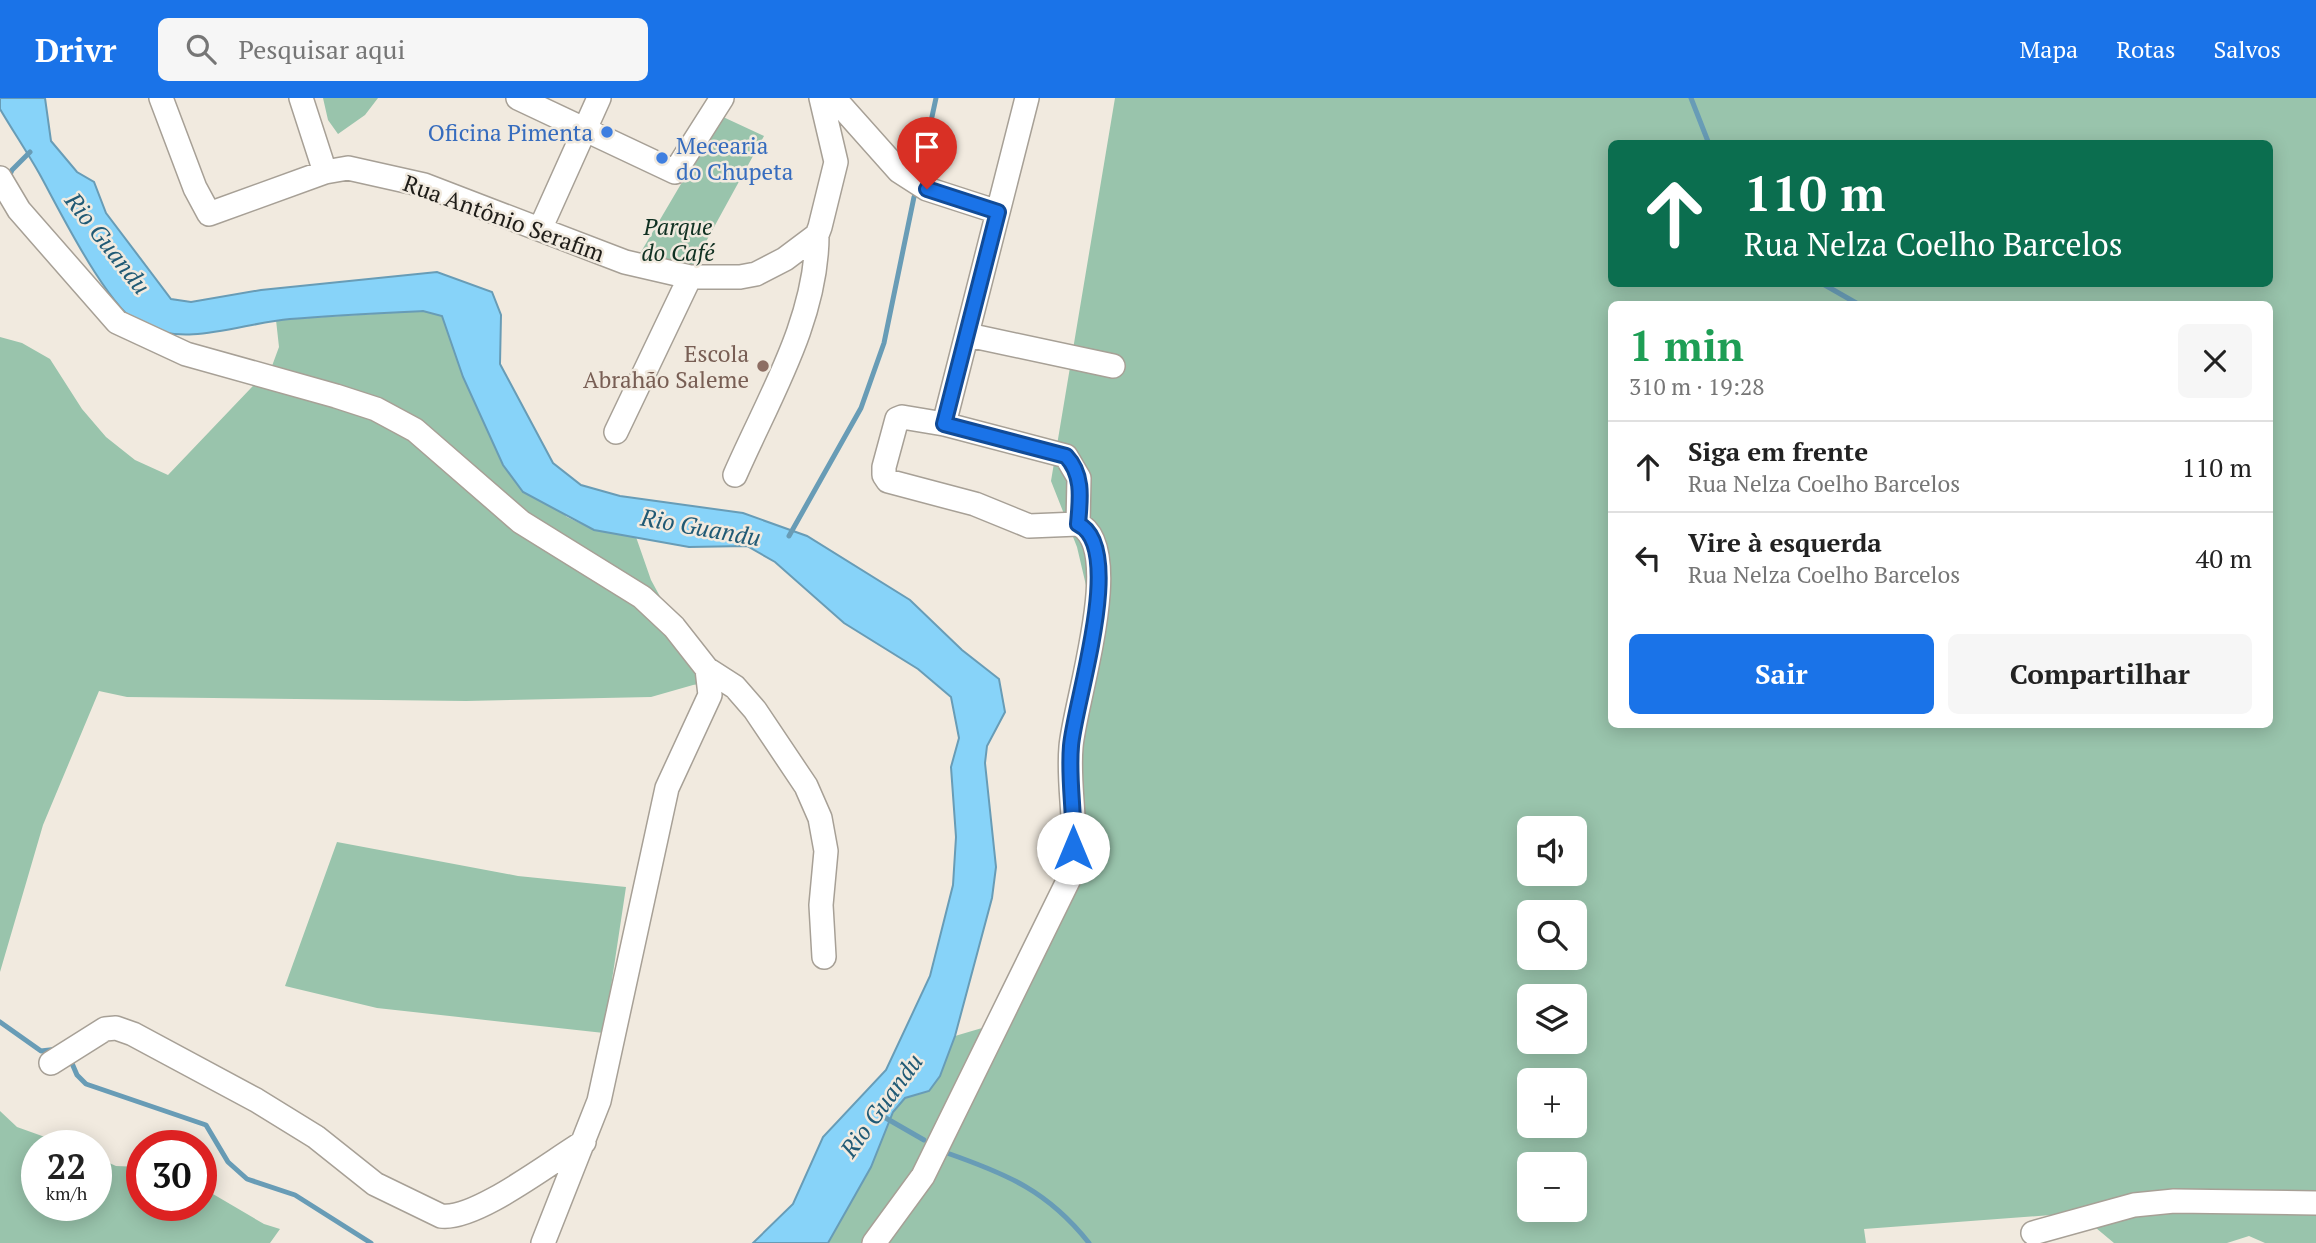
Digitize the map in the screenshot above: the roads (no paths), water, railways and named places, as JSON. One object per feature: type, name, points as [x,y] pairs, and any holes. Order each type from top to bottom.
[{"type":"street","name":"Rua Antônio Serafim","points":[[161,98],[206,211],[211,215],[325,172],[348,168],[412,182],[541,227],[625,262],[690,276],[711,279],[756,274],[785,259],[817,235]]},
{"type":"street","points":[[301,98],[325,172]]},
{"type":"street","points":[[518,98],[675,172],[722,98]]},
{"type":"street","points":[[541,227],[599,98]]},
{"type":"street","points":[[735,475],[805,316],[813,287],[817,235],[827,205],[836,162],[821,98]]},
{"type":"street","points":[[834,98],[899,171],[927,189],[998,212]]},
{"type":"street","points":[[944,424],[1027,98]]},
{"type":"street","points":[[0,178],[19,209],[117,322],[186,354],[376,409],[415,429],[521,522],[642,597],[674,627],[706,668],[735,687],[755,710],[806,786],[820,818],[826,851],[821,905],[824,957]]},
{"type":"street","points":[[616,432],[690,276]]},
{"type":"street","points":[[968,335],[1113,366]]},
{"type":"street","points":[[874,1243],[923,1175],[1068,881],[1074,830],[1069,767],[1071,744],[1095,629],[1097,561],[1087,532],[1078,524],[1028,526],[975,504],[886,479],[884,467],[898,418],[944,424],[1066,456],[1074,464],[1079,478],[1078,524]]},
{"type":"street","points":[[543,1243],[584,1142],[609,1065],[667,788],[710,695],[706,668]]},
{"type":"street","points":[[51,1063],[105,1029],[116,1028],[133,1034],[256,1100],[306,1131],[375,1184],[417,1207],[452,1217],[478,1209],[584,1142]]},
{"type":"street","points":[[2033,1233],[2134,1205],[2174,1201],[2316,1203]]},
{"type":"water","name":"Rio Guandu","points":[[0,98],[45,98],[51,141],[77,172],[94,182],[106,213],[171,299],[191,302],[261,290],[437,272],[492,292],[501,315],[500,364],[553,463],[581,485],[620,496],[743,513],[807,536],[910,600],[962,650],[999,679],[1005,712],[987,746],[985,763],[996,867],[992,898],[955,1036],[940,1076],[929,1091],[905,1098],[893,1112],[871,1167],[828,1243],[753,1243],[793,1204],[823,1137],[886,1070],[930,976],[953,885],[956,837],[951,767],[959,738],[951,697],[918,669],[844,623],[775,562],[747,546],[689,547],[594,530],[523,492],[503,465],[463,377],[442,316],[423,311],[323,316],[272,321],[197,334],[161,332],[143,326],[115,301],[85,257],[0,109]]},
{"type":"waterway","points":[[921,168],[936,98]]},
{"type":"waterway","points":[[1691,98],[1707,140]]},
{"type":"waterway","points":[[8,179],[12,170],[30,152]]},
{"type":"waterway","points":[[789,536],[861,408],[884,343],[914,197]]},
{"type":"waterway","points":[[1828,287],[1853,301]]},
{"type":"waterway","points":[[0,1022],[41,1051],[58,1049]]},
{"type":"waterway","points":[[71,1061],[77,1075],[86,1084],[206,1125],[228,1162],[247,1179],[295,1195],[371,1243]]},
{"type":"waterway","name":"Rio Guandu","points":[[884,1117],[924,1140]]},
{"type":"waterway","points":[[947,1153],[1025,1186],[1058,1210],[1089,1243]]},
{"type":"place","name":"Oficina Pimenta","points":[[607,132]]},
{"type":"place","name":"Mecearia do Chupeta","points":[[662,158]]},
{"type":"place","name":"Escola Abrahão Saleme","points":[[763,366]]},
{"type":"park label","name":"Parque do Café","points":[[678,239]]}]
